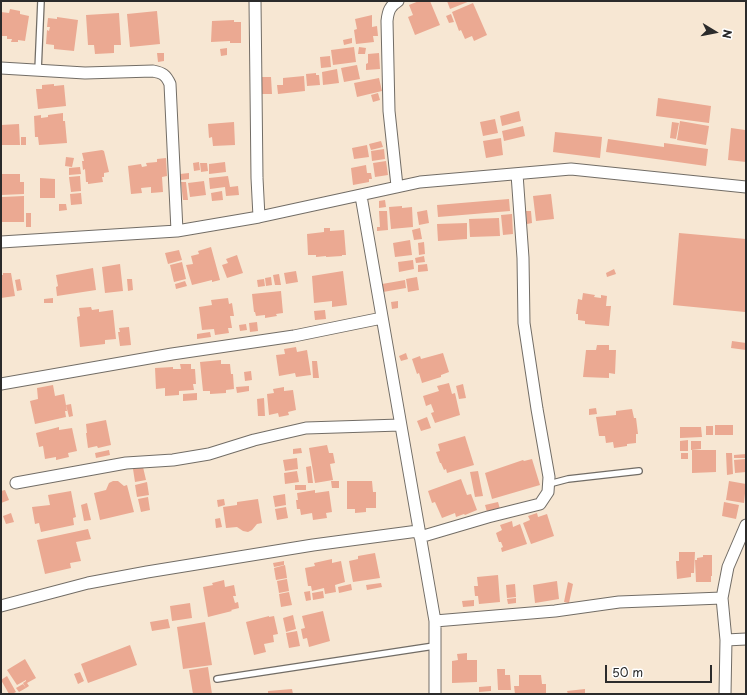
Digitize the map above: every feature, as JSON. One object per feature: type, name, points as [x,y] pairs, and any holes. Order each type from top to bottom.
[{"type":"street","points":[[255,1],[257,178],[259,217]]},
{"type":"street","points":[[397,186],[389,111],[387,21],[388,12],[392,5],[398,1]]},
{"type":"street","points":[[1,68],[85,73],[153,71],[162,72],[167,76],[170,84],[178,231]]},
{"type":"street","points":[[1,242],[178,231],[259,217],[420,182],[570,169],[746,187]]},
{"type":"street","points":[[1,606],[88,583],[147,572],[312,545],[419,534],[540,504],[548,492],[550,477],[537,409],[524,323],[523,258],[517,174]]},
{"type":"street","points":[[361,196],[435,621],[435,694]]},
{"type":"street","points":[[1,384],[172,354],[294,336],[382,318]]},
{"type":"street","points":[[16,483],[126,463],[173,460],[209,454],[254,440],[306,428],[400,425]]},
{"type":"street","points":[[725,694],[726,640],[722,598],[728,567],[746,525]]},
{"type":"street","points":[[435,621],[555,611],[619,602],[722,598]]},
{"type":"street","points":[[726,640],[746,639]]},
{"type":"lane","points":[[38,71],[41,1]]},
{"type":"lane","points":[[549,484],[568,479],[639,471]]},
{"type":"lane","points":[[217,679],[434,646]]},
{"type":"building","points":[[419,1],[430,1],[440,25],[415,35],[408,17],[413,15],[409,5]]},
{"type":"building","points":[[447,1],[470,1],[450,9]]},
{"type":"building","points":[[473,3],[487,35],[474,41],[472,36],[465,39],[461,30],[459,31],[452,12]]},
{"type":"building","points":[[10,9],[20,11],[20,14],[29,16],[25,41],[18,40],[18,42],[11,42],[12,39],[7,39],[7,36],[1,36],[1,12],[9,13]]},
{"type":"building","points":[[157,11],[160,44],[130,47],[127,14]]},
{"type":"building","points":[[119,13],[121,45],[114,45],[114,53],[95,54],[94,45],[88,45],[86,15]]},
{"type":"building","points":[[451,14],[454,22],[449,23],[446,16]]},
{"type":"building","points":[[372,15],[372,27],[377,26],[378,36],[373,36],[374,42],[356,44],[354,30],[357,29],[355,19]]},
{"type":"building","points":[[57,17],[78,20],[74,51],[54,49],[54,45],[46,44],[47,30],[49,31],[50,27],[47,27],[48,18],[57,19]]},
{"type":"building","points":[[234,20],[234,22],[241,22],[241,43],[230,43],[230,41],[211,42],[212,21]]},
{"type":"building","points":[[352,38],[352,43],[344,45],[343,40]]},
{"type":"building","points":[[354,47],[356,62],[333,65],[331,50]]},
{"type":"building","points":[[359,47],[366,48],[365,54],[358,54]]},
{"type":"building","points":[[227,48],[227,55],[221,56],[220,49]]},
{"type":"building","points":[[157,53],[164,53],[164,61],[158,62]]},
{"type":"building","points":[[379,53],[380,69],[366,70],[368,54]]},
{"type":"building","points":[[330,56],[331,67],[321,68],[320,57]]},
{"type":"building","points":[[357,65],[360,79],[344,82],[341,68]]},
{"type":"building","points":[[337,69],[339,83],[323,85],[322,72]]},
{"type":"building","points":[[316,73],[316,75],[319,75],[320,85],[307,86],[306,74]]},
{"type":"building","points":[[304,76],[305,91],[278,94],[277,85],[283,85],[283,78]]},
{"type":"building","points":[[261,77],[271,77],[272,94],[261,94]]},
{"type":"building","points":[[379,78],[382,91],[357,97],[354,83]]},
{"type":"building","points":[[54,84],[54,86],[64,85],[66,106],[38,109],[36,89],[42,89],[42,85]]},
{"type":"building","points":[[378,93],[380,100],[373,102],[371,95]]},
{"type":"building","points":[[658,98],[711,106],[709,123],[656,116]]},
{"type":"building","points":[[519,111],[521,121],[502,126],[500,116]]},
{"type":"building","points":[[63,113],[67,143],[39,145],[38,137],[35,137],[34,116],[41,115],[41,118],[48,117],[48,115]]},
{"type":"building","points":[[495,119],[498,133],[483,136],[480,122]]},
{"type":"building","points":[[680,121],[709,126],[706,145],[677,140]]},
{"type":"building","points":[[234,122],[235,145],[213,146],[212,137],[209,138],[208,124]]},
{"type":"building","points":[[672,122],[679,123],[676,139],[670,138]]},
{"type":"building","points":[[19,124],[20,145],[1,145],[1,125]]},
{"type":"building","points":[[523,126],[525,136],[504,141],[502,131]]},
{"type":"building","points":[[731,128],[745,130],[746,162],[728,160]]},
{"type":"building","points":[[555,132],[602,137],[600,158],[553,152]]},
{"type":"building","points":[[21,137],[26,137],[26,145],[21,145]]},
{"type":"building","points":[[501,138],[503,155],[486,158],[483,141]]},
{"type":"building","points":[[608,139],[664,147],[664,143],[708,149],[706,166],[606,152]]},
{"type":"building","points":[[381,141],[383,147],[371,150],[369,144]]},
{"type":"building","points":[[367,145],[369,157],[354,159],[352,148]]},
{"type":"building","points":[[384,149],[385,159],[372,161],[371,151]]},
{"type":"building","points":[[104,151],[109,172],[104,173],[104,177],[102,177],[103,182],[88,184],[88,182],[86,182],[85,169],[83,170],[82,161],[84,161],[82,153]]},
{"type":"building","points":[[66,157],[74,158],[72,167],[65,166]]},
{"type":"building","points":[[166,158],[167,176],[162,177],[163,192],[151,193],[151,187],[141,188],[142,193],[131,194],[128,166],[141,164],[142,167],[147,166],[146,163],[157,162],[157,159]]},
{"type":"building","points":[[386,161],[388,175],[375,177],[373,163]]},
{"type":"building","points":[[199,162],[200,170],[194,171],[193,163]]},
{"type":"building","points":[[225,162],[226,172],[209,174],[209,164]]},
{"type":"building","points":[[200,163],[207,163],[208,171],[201,172]]},
{"type":"building","points":[[366,165],[367,173],[371,173],[372,179],[369,179],[369,182],[353,185],[351,168]]},
{"type":"building","points":[[80,167],[81,174],[69,175],[69,168]]},
{"type":"building","points":[[189,173],[189,179],[181,180],[180,174]]},
{"type":"building","points":[[1,174],[20,174],[20,182],[24,182],[24,194],[1,195]]},
{"type":"building","points":[[80,176],[81,191],[71,192],[69,177]]},
{"type":"building","points":[[228,176],[230,187],[238,186],[239,195],[226,196],[225,187],[210,189],[209,178]]},
{"type":"building","points":[[40,178],[55,179],[55,198],[40,198]]},
{"type":"building","points":[[204,181],[206,195],[190,197],[188,183]]},
{"type":"building","points":[[181,182],[186,182],[188,200],[183,200]]},
{"type":"building","points":[[222,191],[223,200],[212,201],[211,193]]},
{"type":"building","points":[[81,193],[82,204],[71,205],[70,194]]},
{"type":"building","points":[[551,194],[554,219],[536,221],[533,196]]},
{"type":"building","points":[[24,196],[24,222],[2,222],[2,197]]},
{"type":"building","points":[[509,199],[510,211],[438,217],[437,205]]},
{"type":"building","points":[[385,200],[386,207],[379,208],[379,201]]},
{"type":"building","points":[[59,204],[66,204],[67,210],[59,211]]},
{"type":"building","points":[[402,206],[402,208],[412,207],[413,227],[391,229],[389,207]]},
{"type":"building","points":[[427,210],[429,223],[419,225],[417,212]]},
{"type":"building","points":[[379,211],[387,211],[388,230],[377,231],[377,227],[380,227]]},
{"type":"building","points":[[526,211],[531,211],[532,223],[527,224]]},
{"type":"building","points":[[26,213],[31,213],[31,227],[26,227]]},
{"type":"building","points":[[512,214],[513,234],[503,235],[501,215]]},
{"type":"building","points":[[499,218],[500,236],[470,237],[469,219]]},
{"type":"building","points":[[467,223],[467,239],[438,241],[437,224]]},
{"type":"building","points":[[324,228],[330,228],[330,231],[344,230],[346,255],[316,257],[316,255],[308,255],[307,234],[324,232]]},
{"type":"building","points":[[420,228],[422,239],[414,240],[412,230]]},
{"type":"building","points":[[679,233],[746,239],[745,312],[673,305]]},
{"type":"building","points":[[410,240],[412,255],[395,257],[393,243]]},
{"type":"building","points":[[424,242],[425,254],[419,255],[418,243]]},
{"type":"building","points":[[211,247],[220,280],[212,282],[212,280],[192,285],[186,265],[193,264],[191,256],[199,254],[198,251]]},
{"type":"building","points":[[179,250],[182,260],[168,264],[165,253]]},
{"type":"building","points":[[237,255],[243,273],[227,278],[222,265],[228,263],[226,259]]},
{"type":"building","points":[[424,256],[425,262],[416,263],[415,258]]},
{"type":"building","points":[[413,260],[414,269],[399,272],[398,262]]},
{"type":"building","points":[[182,262],[186,279],[174,282],[170,265]]},
{"type":"building","points":[[120,264],[123,291],[105,293],[102,267]]},
{"type":"building","points":[[427,264],[428,271],[418,272],[418,265]]},
{"type":"building","points":[[93,268],[96,290],[57,296],[56,287],[58,286],[56,275]]},
{"type":"building","points":[[614,269],[616,274],[607,277],[606,273]]},
{"type":"building","points":[[296,271],[298,282],[286,284],[284,273]]},
{"type":"building","points":[[343,271],[347,305],[332,307],[332,301],[314,303],[312,276]]},
{"type":"building","points":[[3,273],[11,273],[15,296],[1,298],[1,275],[3,275]]},
{"type":"building","points":[[279,274],[281,285],[275,285],[273,275]]},
{"type":"building","points":[[271,277],[272,285],[266,286],[265,278]]},
{"type":"building","points":[[417,277],[419,290],[408,292],[406,279]]},
{"type":"building","points":[[20,279],[22,290],[17,291],[15,280]]},
{"type":"building","points":[[127,279],[132,279],[133,290],[128,291]]},
{"type":"building","points":[[264,279],[265,286],[258,287],[257,280]]},
{"type":"building","points":[[405,280],[406,288],[383,292],[382,284]]},
{"type":"building","points":[[185,281],[187,286],[176,289],[175,284]]},
{"type":"building","points":[[281,291],[283,313],[276,314],[277,316],[265,318],[265,315],[256,316],[254,312],[252,294]]},
{"type":"building","points":[[583,293],[595,295],[594,297],[601,298],[601,295],[607,296],[606,306],[611,306],[609,326],[585,324],[585,321],[578,320],[578,314],[576,314],[578,299],[582,300]]},
{"type":"building","points":[[53,298],[53,303],[44,303],[44,299]]},
{"type":"building","points":[[228,298],[229,304],[232,303],[234,316],[230,316],[232,328],[228,328],[229,333],[215,335],[214,329],[202,330],[199,307],[212,305],[211,300]]},
{"type":"building","points":[[398,301],[398,308],[392,309],[391,302]]},
{"type":"building","points":[[91,307],[92,310],[99,309],[99,312],[113,310],[116,339],[105,340],[105,344],[80,347],[77,317],[80,316],[79,308]]},
{"type":"building","points":[[325,310],[326,319],[315,320],[314,311]]},
{"type":"building","points":[[257,322],[258,331],[250,332],[249,323]]},
{"type":"building","points":[[246,324],[247,330],[240,331],[239,325]]},
{"type":"building","points":[[129,327],[131,345],[120,346],[118,332],[120,332],[119,328]]},
{"type":"building","points":[[210,332],[211,337],[197,339],[197,334]]},
{"type":"building","points":[[732,341],[746,343],[746,350],[731,348]]},
{"type":"building","points":[[597,345],[609,345],[609,350],[616,350],[615,374],[609,373],[609,378],[583,377],[586,350],[596,350]]},
{"type":"building","points":[[296,347],[297,352],[307,350],[311,375],[296,377],[295,373],[279,376],[276,355],[285,354],[284,349]]},
{"type":"building","points":[[406,353],[408,359],[401,361],[399,356]]},
{"type":"building","points":[[443,353],[449,372],[441,375],[441,377],[422,383],[412,359],[420,356],[421,359]]},
{"type":"building","points":[[221,360],[221,364],[230,364],[231,374],[233,374],[234,389],[226,390],[226,393],[210,394],[210,391],[203,391],[200,362]]},
{"type":"building","points":[[312,361],[317,361],[319,378],[313,378]]},
{"type":"building","points":[[180,364],[191,364],[191,369],[195,369],[196,384],[193,384],[194,390],[179,391],[179,395],[165,396],[165,388],[156,389],[155,368],[173,367],[173,369],[181,369]]},
{"type":"building","points":[[251,371],[252,380],[245,381],[244,372]]},
{"type":"building","points":[[449,383],[452,394],[455,393],[460,415],[435,423],[431,413],[434,412],[431,404],[426,406],[423,396],[439,391],[437,386]]},
{"type":"building","points":[[463,384],[466,398],[459,399],[456,386]]},
{"type":"building","points":[[53,385],[55,396],[64,394],[67,411],[65,411],[66,417],[35,424],[30,401],[38,399],[37,388]]},
{"type":"building","points":[[249,386],[249,391],[237,393],[236,387]]},
{"type":"building","points":[[284,387],[284,391],[293,390],[296,410],[288,412],[289,415],[279,417],[278,413],[269,415],[267,394],[274,393],[273,389]]},
{"type":"building","points":[[197,393],[197,400],[183,401],[183,394]]},
{"type":"building","points":[[264,398],[265,416],[258,416],[257,399]]},
{"type":"building","points":[[71,404],[73,416],[69,417],[66,405]]},
{"type":"building","points":[[596,408],[597,414],[589,415],[589,409]]},
{"type":"building","points":[[632,409],[634,418],[636,418],[638,434],[636,434],[636,443],[614,448],[613,442],[606,443],[605,436],[599,436],[596,417],[616,415],[616,411]]},
{"type":"building","points":[[427,417],[431,428],[421,431],[417,421]]},
{"type":"building","points":[[106,420],[111,445],[98,448],[97,446],[88,448],[86,424]]},
{"type":"building","points":[[715,425],[733,425],[733,435],[715,435]]},
{"type":"building","points":[[706,426],[713,426],[713,435],[706,435]]},
{"type":"building","points":[[59,427],[59,430],[72,428],[77,451],[68,453],[69,457],[56,460],[56,457],[45,459],[43,446],[39,447],[36,433]]},
{"type":"building","points":[[680,427],[701,427],[702,437],[680,438]]},
{"type":"building","points":[[465,436],[474,465],[447,473],[446,469],[444,470],[440,463],[436,452],[440,451],[438,444]]},
{"type":"building","points":[[688,440],[688,451],[680,451],[680,441]]},
{"type":"building","points":[[691,441],[701,441],[701,449],[691,450]]},
{"type":"building","points":[[327,445],[329,453],[333,453],[335,463],[330,464],[333,480],[315,483],[309,448]]},
{"type":"building","points":[[301,448],[302,453],[293,454],[293,449]]},
{"type":"building","points":[[109,450],[110,455],[96,458],[95,453]]},
{"type":"building","points":[[692,450],[716,450],[716,472],[692,473]]},
{"type":"building","points":[[681,453],[688,453],[688,459],[681,459]]},
{"type":"building","points":[[726,453],[732,453],[733,474],[727,475]]},
{"type":"building","points":[[746,454],[746,458],[734,458],[734,455]]},
{"type":"building","points":[[297,458],[298,469],[285,471],[283,460]]},
{"type":"building","points":[[532,459],[540,485],[492,499],[485,473],[523,460]]},
{"type":"building","points":[[746,459],[746,472],[735,473],[734,460]]},
{"type":"building","points":[[311,466],[313,483],[308,483],[306,467]]},
{"type":"building","points":[[143,467],[146,480],[135,482],[133,469]]},
{"type":"building","points":[[297,471],[299,482],[285,484],[284,473]]},
{"type":"building","points":[[478,471],[483,496],[475,497],[470,472]]},
{"type":"building","points":[[461,479],[467,495],[471,494],[477,510],[465,515],[456,517],[455,513],[442,518],[435,502],[432,503],[428,491]]},
{"type":"building","points":[[118,481],[124,486],[127,485],[134,512],[100,520],[94,493],[106,490],[109,483]]},
{"type":"building","points":[[331,481],[339,481],[339,488],[332,488]]},
{"type":"building","points":[[347,481],[372,481],[373,492],[376,492],[376,508],[366,508],[366,512],[355,513],[355,509],[347,509]]},
{"type":"building","points":[[729,481],[746,484],[744,503],[726,500]]},
{"type":"building","points":[[147,482],[149,495],[137,497],[135,485]]},
{"type":"building","points":[[295,485],[306,485],[306,490],[295,490]]},
{"type":"building","points":[[5,490],[9,500],[1,503],[1,491]]},
{"type":"building","points":[[315,490],[315,493],[329,491],[332,512],[326,513],[327,518],[313,520],[312,513],[301,515],[300,509],[297,509],[297,493]]},
{"type":"building","points":[[71,491],[76,517],[73,518],[74,525],[41,532],[39,523],[35,524],[32,507],[50,505],[48,495]]},
{"type":"building","points":[[285,494],[286,505],[275,507],[273,496]]},
{"type":"building","points":[[148,497],[150,510],[141,512],[138,499]]},
{"type":"building","points":[[224,499],[225,505],[218,507],[217,500]]},
{"type":"building","points":[[258,499],[262,523],[257,524],[248,532],[237,527],[226,528],[223,507],[237,505],[237,502]]},
{"type":"building","points":[[498,502],[500,509],[487,512],[485,505]]},
{"type":"building","points":[[724,502],[739,505],[736,519],[722,516]]},
{"type":"building","points":[[87,503],[91,520],[84,521],[81,505]]},
{"type":"building","points":[[286,507],[288,518],[277,520],[275,509]]},
{"type":"building","points":[[11,513],[14,522],[6,524],[3,516]]},
{"type":"building","points":[[537,513],[538,517],[547,514],[554,536],[531,544],[523,523],[530,520],[528,516]]},
{"type":"building","points":[[220,518],[222,527],[216,528],[215,519]]},
{"type":"building","points":[[512,521],[513,527],[520,524],[527,544],[502,552],[501,548],[503,547],[501,542],[499,542],[496,533],[502,530],[500,525]]},
{"type":"building","points":[[88,529],[91,539],[76,542],[81,561],[70,563],[71,568],[45,574],[37,540]]},
{"type":"building","points":[[679,552],[695,552],[694,573],[691,573],[691,577],[677,579],[676,561],[679,561]]},
{"type":"building","points":[[375,553],[380,578],[353,582],[349,561],[358,559],[358,556]]},
{"type":"building","points":[[703,555],[712,555],[711,582],[696,582],[695,560],[703,557]]},
{"type":"building","points":[[332,559],[332,563],[341,561],[345,582],[335,585],[336,592],[325,594],[324,588],[312,591],[311,586],[308,586],[305,568],[315,566],[314,563]]},
{"type":"building","points":[[284,561],[284,565],[274,567],[273,563]]},
{"type":"building","points":[[285,565],[287,578],[276,580],[274,568]]},
{"type":"building","points":[[498,575],[500,602],[479,604],[478,596],[475,596],[474,586],[478,586],[477,577]]},
{"type":"building","points":[[287,579],[289,591],[279,593],[277,581]]},
{"type":"building","points":[[224,580],[225,587],[234,585],[236,596],[233,596],[235,603],[238,602],[239,608],[208,617],[203,587],[213,585],[212,583]]},
{"type":"building","points":[[557,581],[559,599],[535,603],[533,585]]},
{"type":"building","points":[[568,582],[573,584],[569,603],[564,602]]},
{"type":"building","points":[[381,583],[382,587],[367,590],[366,585]]},
{"type":"building","points":[[351,584],[352,590],[339,593],[338,587]]},
{"type":"building","points":[[515,584],[516,597],[507,598],[506,585]]},
{"type":"building","points":[[310,591],[311,600],[306,601],[304,592]]},
{"type":"building","points":[[323,591],[324,598],[313,600],[312,593]]},
{"type":"building","points":[[289,592],[292,605],[281,607],[279,594]]},
{"type":"building","points":[[516,598],[516,603],[508,604],[507,599]]},
{"type":"building","points":[[474,600],[474,606],[463,607],[462,601]]},
{"type":"building","points":[[190,603],[192,618],[172,621],[170,606]]},
{"type":"building","points":[[323,611],[330,641],[309,647],[307,638],[303,639],[301,629],[305,628],[302,616]]},
{"type":"building","points":[[293,615],[296,629],[286,632],[283,618]]},
{"type":"building","points":[[274,616],[278,634],[273,635],[274,642],[264,644],[266,652],[254,655],[246,622]]},
{"type":"building","points":[[168,619],[170,628],[152,631],[150,622]]},
{"type":"building","points":[[205,622],[212,665],[183,669],[177,627]]},
{"type":"building","points":[[297,631],[300,646],[289,648],[286,633]]},
{"type":"building","points":[[130,645],[137,665],[88,683],[81,664]]},
{"type":"building","points":[[467,653],[467,660],[477,660],[477,682],[452,683],[452,661],[458,660],[457,654]]},
{"type":"building","points":[[25,659],[36,678],[27,683],[29,686],[26,688],[23,683],[26,680],[17,685],[7,670]]},
{"type":"building","points":[[208,667],[212,694],[193,694],[189,670]]},
{"type":"building","points":[[497,669],[505,669],[505,675],[510,675],[511,690],[498,690]]},
{"type":"building","points":[[80,672],[84,681],[78,684],[74,674]]},
{"type":"building","points":[[519,675],[541,675],[542,684],[546,684],[546,694],[515,694],[514,686],[519,686]]},
{"type":"building","points":[[7,676],[16,692],[12,694],[9,694],[1,680]]},
{"type":"building","points":[[23,684],[26,688],[19,692],[16,688]]},
{"type":"building","points":[[491,686],[491,691],[479,692],[479,687]]},
{"type":"building","points":[[292,689],[293,694],[268,694],[268,691]]},
{"type":"building","points":[[585,689],[585,694],[568,694],[567,691]]}]
